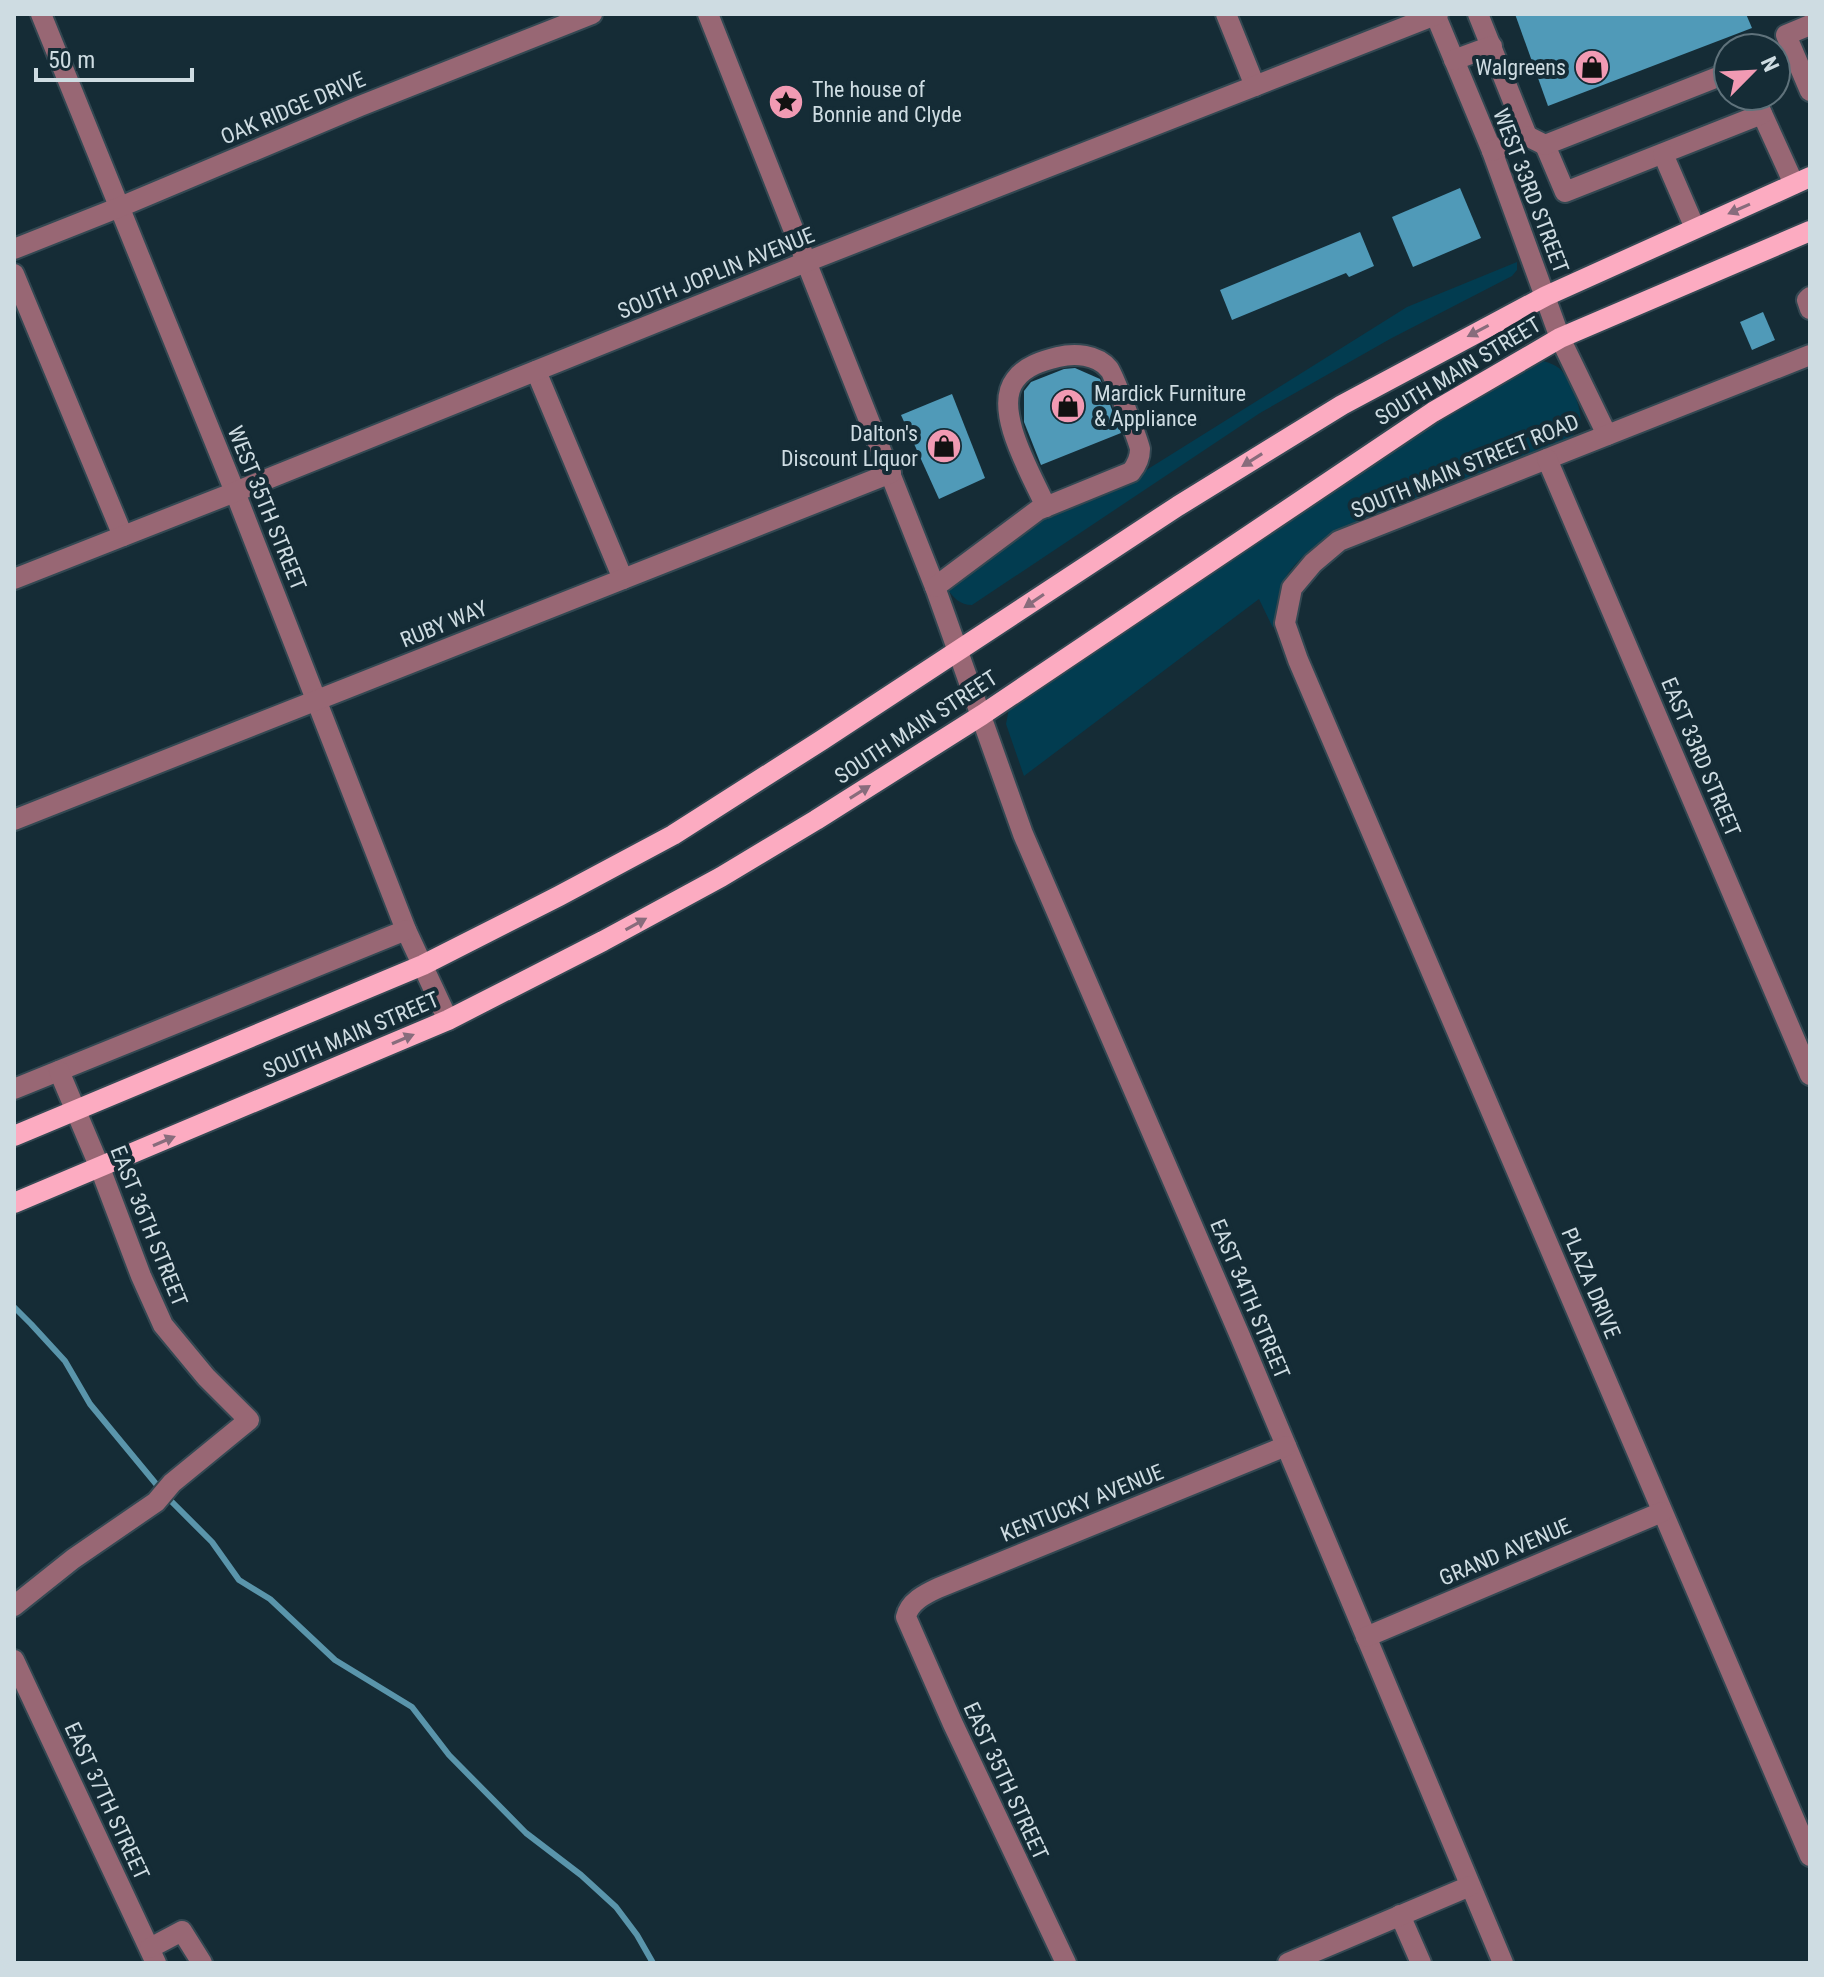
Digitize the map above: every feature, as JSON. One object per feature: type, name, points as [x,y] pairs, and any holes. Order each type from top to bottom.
[{"type":"main road","name":"SOUTH MAIN STREET","points":[[14,1136],[423,965],[559,896],[673,835],[1178,506],[1342,405],[1546,296],[1802,181]]},
{"type":"main road","name":"SOUTH MAIN STREET","points":[[14,1203],[448,1020],[603,941],[721,877],[982,715],[1433,412],[1560,338],[1810,231]]},
{"type":"street","name":"WEST 35TH STREET","points":[[41,14],[235,492],[406,930],[448,1020]]},
{"type":"street","name":"OAK RIDGE DRIVE","points":[[14,249],[592,14]]},
{"type":"street","name":"EAST 34TH STREET","points":[[708,14],[935,587],[1023,834],[1234,1321],[1503,1963]]},
{"type":"street","points":[[1226,14],[1255,86]]},
{"type":"street","name":"SOUTH JOPLIN AVENUE","points":[[14,579],[1436,14]]},
{"type":"street","name":"WEST 33RD STREET","points":[[1436,14],[1546,296]]},
{"type":"street","points":[[1478,14],[1536,140],[1565,192],[1663,154],[1744,112]]},
{"type":"street","points":[[1454,60],[1492,46]]},
{"type":"street","points":[[1792,65],[1810,91]]},
{"type":"street","points":[[1492,151],[1536,140],[1712,79]]},
{"type":"street","points":[[1762,112],[1802,181]]},
{"type":"street","points":[[1663,154],[1695,228]]},
{"type":"street","points":[[14,274],[123,536]]},
{"type":"street","points":[[1546,296],[1560,338],[1607,435]]},
{"type":"street","points":[[1810,297],[1807,300],[1810,309]]},
{"type":"street","points":[[935,587],[1038,510],[1046,507],[1131,472],[1137,465],[1140,448],[1110,369],[1080,354],[1044,361],[1026,369],[1013,382],[1008,413],[1013,435],[1046,507]]},
{"type":"street","name":"SOUTH MAIN STREET ROAD","points":[[1328,729],[1285,623],[1292,588],[1313,563],[1339,541],[1810,355]]},
{"type":"street","points":[[536,371],[623,579]]},
{"type":"street","name":"EAST 33RD STREET","points":[[1547,459],[1810,1075]]},
{"type":"street","name":"RUBY WAY","points":[[14,820],[891,473]]},
{"type":"street","name":"PLAZA DRIVE","points":[[1328,729],[1810,1856]]},
{"type":"street","points":[[14,1089],[406,930]]},
{"type":"street","name":"EAST 36TH STREET","points":[[14,1606],[73,1559],[156,1502],[172,1483],[249,1420],[206,1377],[163,1325],[59,1071]]},
{"type":"street","name":"KENTUCKY AVENUE","points":[[906,1617],[916,1601],[938,1588],[1286,1446]]},
{"type":"street","name":"GRAND AVENUE","points":[[1366,1637],[1662,1512]]},
{"type":"street","name":"EAST 35TH STREET","points":[[906,1617],[1066,1963]]},
{"type":"street","name":"EAST 37TH STREET","points":[[14,1660],[153,1956]]},
{"type":"street","points":[[1288,1963],[1470,1886]]},
{"type":"street","points":[[1400,1915],[1421,1963]]},
{"type":"street","points":[[153,1956],[182,1931],[202,1963]]},
{"type":"shaded area","points":[[1517,262],[1517,270],[1512,276],[1390,339],[1260,413],[972,605],[964,604],[947,589],[1046,514],[1140,474],[1407,307]]},
{"type":"shaded area","points":[[1543,361],[1561,370],[1575,396],[1581,419],[1571,437],[1337,532],[1301,559],[1287,575],[1279,594],[1273,628],[1259,599],[1024,776],[1006,724],[1009,708],[1407,439],[1534,362]]},
{"type":"building","name":"Walgreens","points":[[1515,14],[1746,14],[1752,28],[1742,32],[1712,32],[1712,43],[1548,106]]},
{"type":"building","points":[[1460,188],[1481,238],[1413,267],[1392,217]]},
{"type":"building","points":[[1360,232],[1374,266],[1349,277],[1346,273],[1232,320],[1220,290]]},
{"type":"building","points":[[1763,312],[1775,340],[1752,350],[1740,322]]},
{"type":"building","name":"Mardick Furniture & Appliance","points":[[1075,368],[1100,379],[1121,433],[1041,465],[1024,422],[1024,391],[1031,382]]},
{"type":"building","name":"Dalton's Discount LIquor","points":[[952,394],[985,478],[939,499],[901,415]]},
{"type":"waterway","points":[[14,1307],[65,1361],[90,1404],[166,1496],[212,1542],[239,1580],[270,1599],[335,1660],[412,1707],[449,1755],[526,1833],[581,1875],[616,1907],[653,1963]]},
{"type":"place","name":"Walgreens","points":[[1592,67]]},
{"type":"place","name":"The house of Bonnie and Clyde","points":[[786,102]]},
{"type":"place","name":"Mardick Furniture & Appliance","points":[[1068,406]]},
{"type":"place","name":"Dalton's Discount LIquor","points":[[944,446]]}]
